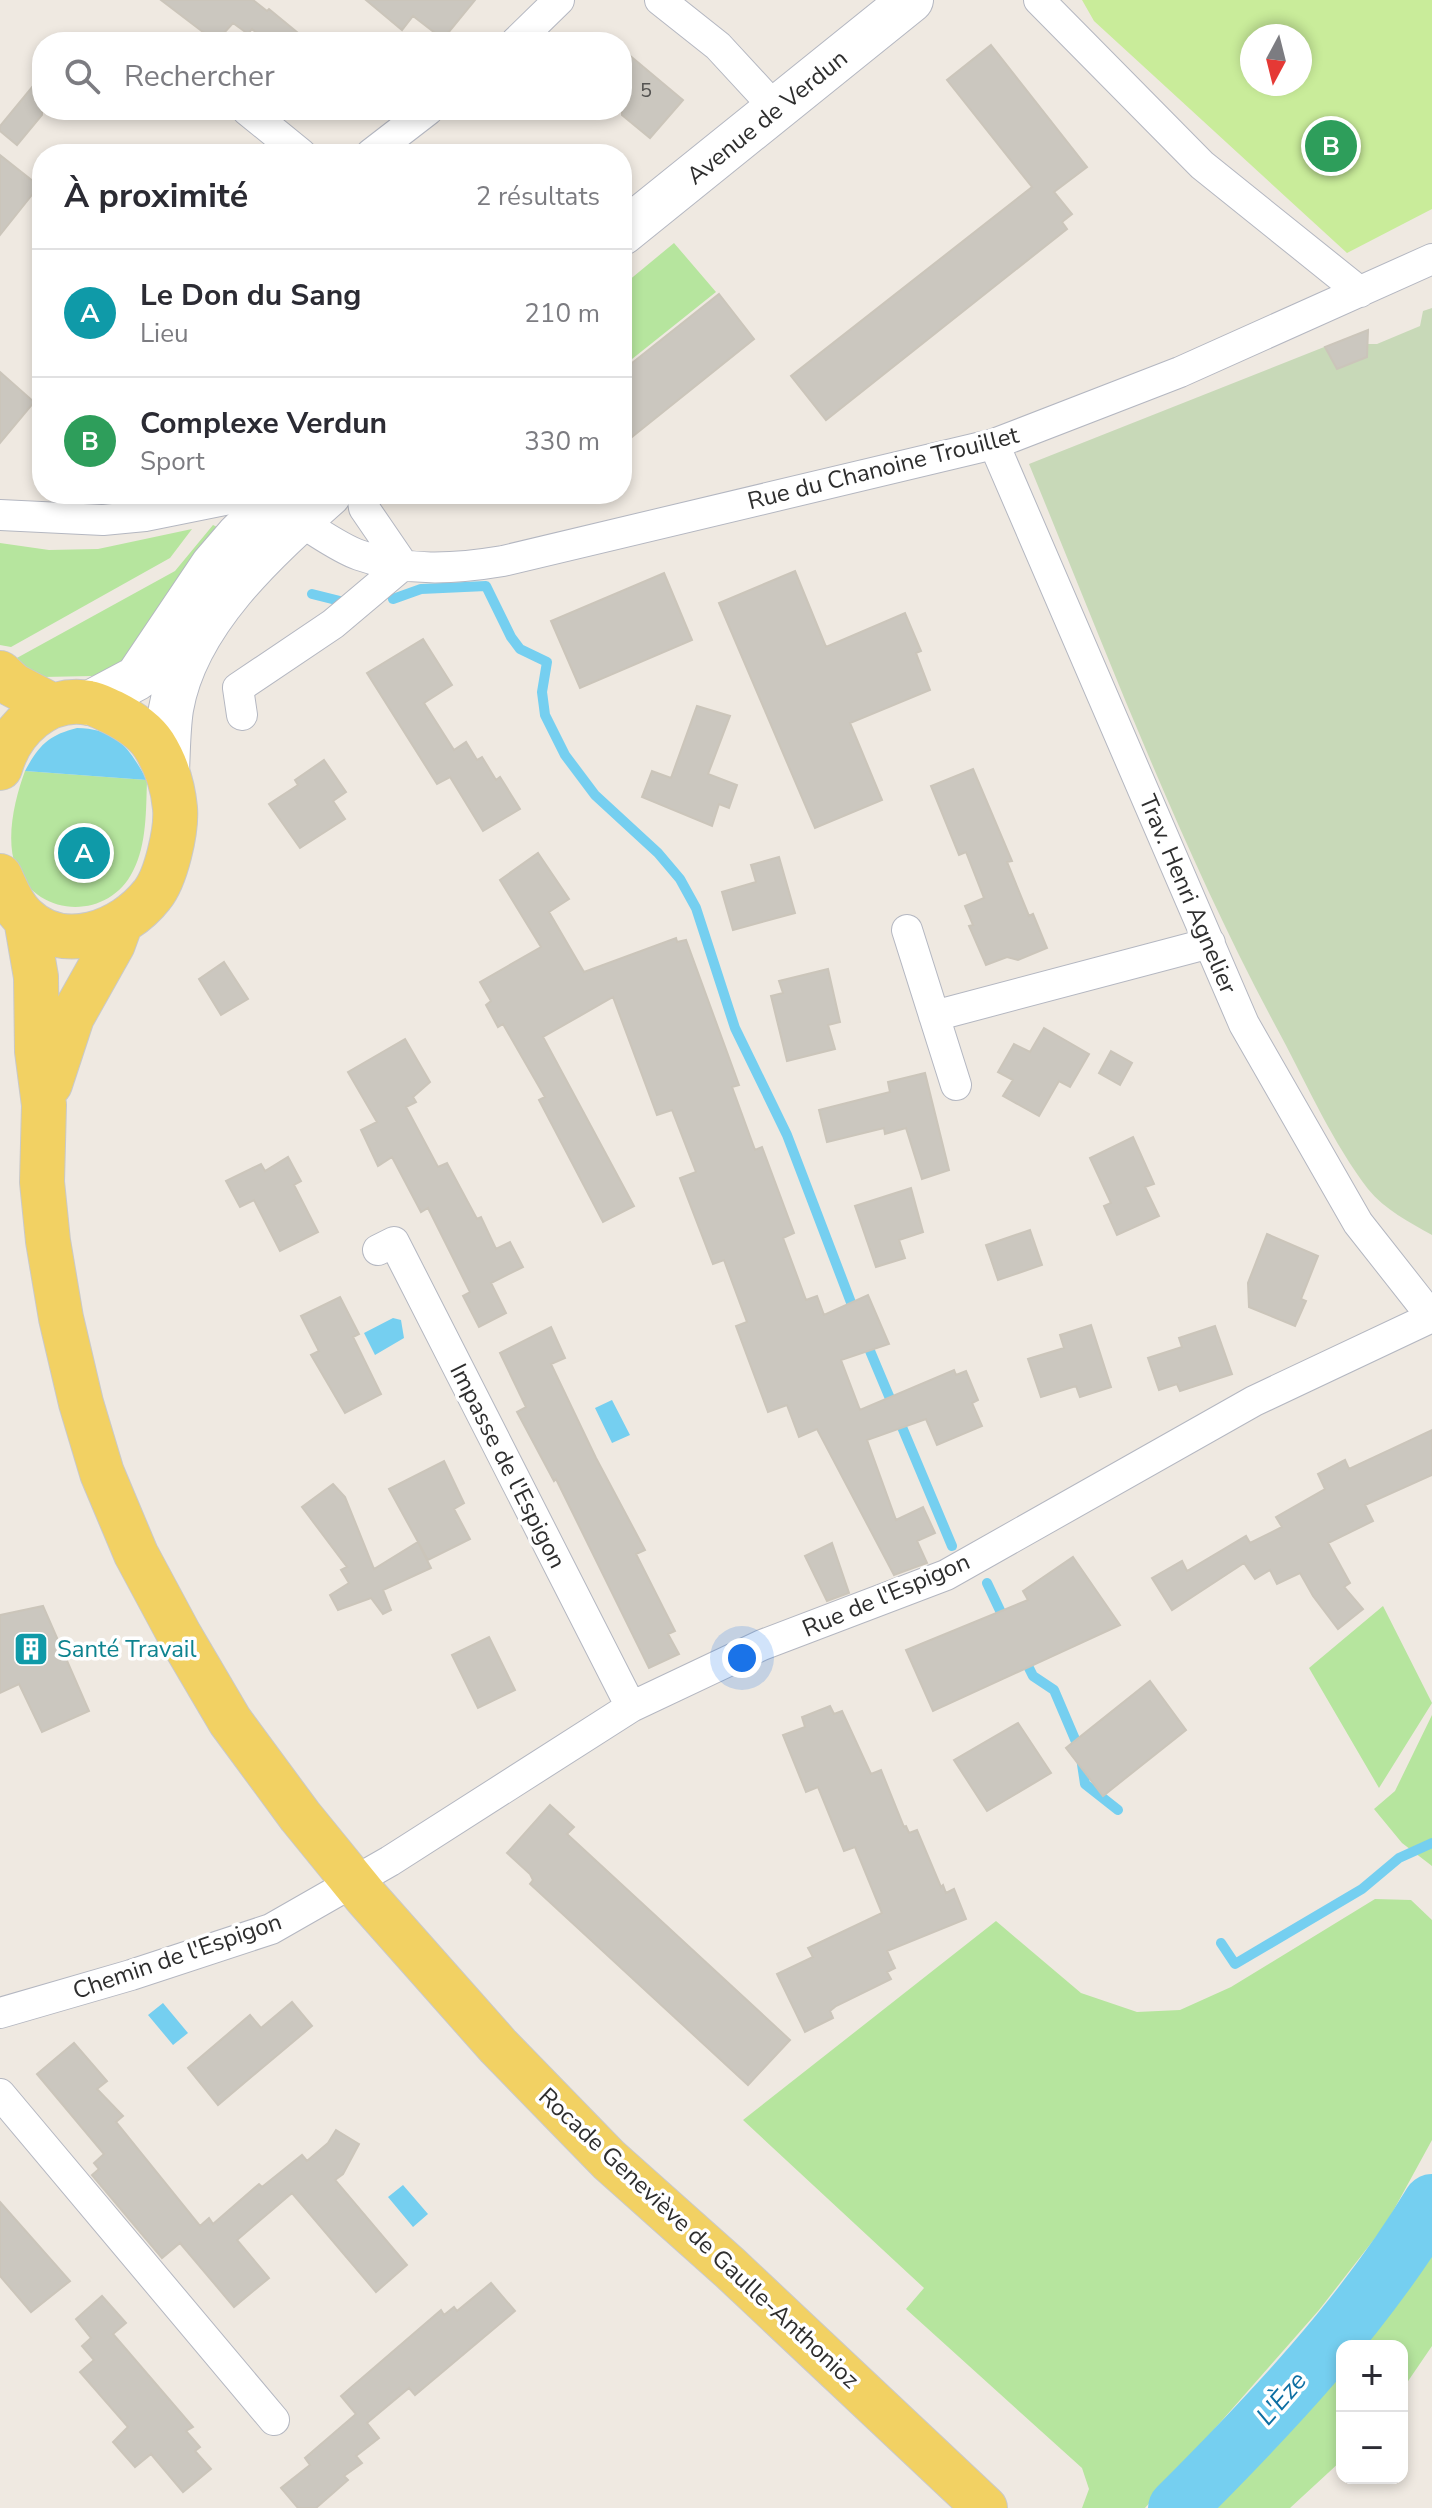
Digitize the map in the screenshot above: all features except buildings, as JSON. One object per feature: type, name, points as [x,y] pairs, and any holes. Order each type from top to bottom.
[{"type":"main road","name":"Avenue de Verdun","points":[[632,225],[911,0]]},
{"type":"main road","points":[[2,754],[35,714],[72,705],[137,678],[177,621],[184,605],[238,536],[318,504]]},
{"type":"main road","points":[[9,900],[43,930],[63,936],[89,936],[121,922],[154,893],[164,870],[175,812],[167,771],[171,709],[181,674],[196,643],[231,589],[324,504]]},
{"type":"main road","points":[[0,673],[13,685],[124,718],[153,743],[167,771]]},
{"type":"main road","name":"Rocade Geneviève de Gaulle-Anthonioz","points":[[9,900],[36,977],[37,1051],[44,1105],[42,1182],[48,1241],[61,1318],[81,1403],[102,1473],[136,1554],[230,1721],[300,1816],[366,1897],[498,2046],[609,2160],[730,2268],[983,2506]]},
{"type":"main road","name":"Rocade Geneviève de Gaulle-Anthonioz","points":[[44,1105],[72,1017],[113,944],[121,922]]},
{"type":"street","points":[[526,32],[559,0]]},
{"type":"street","points":[[660,0],[718,46],[777,110]]},
{"type":"street","points":[[1039,0],[1202,165],[1360,292]]},
{"type":"street","points":[[259,120],[289,144]]},
{"type":"street","points":[[384,144],[415,120]]},
{"type":"street","name":"Rue du Chanoine Trouillet","points":[[330,504],[358,555],[430,568],[465,568],[503,561],[994,444],[1180,372],[1432,259]]},
{"type":"street","name":"Trav. Henri Agnelier","points":[[994,444],[1244,1024],[1358,1223],[1432,1317]]},
{"type":"street","points":[[0,515],[103,520],[145,516],[204,504]]},
{"type":"street","points":[[233,707],[403,565],[333,504]]},
{"type":"street","points":[[907,930],[956,1085]]},
{"type":"street","points":[[934,1016],[1210,943]]},
{"type":"street","name":"Impasse de l'Espigon","points":[[378,1250],[394,1242],[631,1707]]},
{"type":"street","name":"Rue de l'Espigon","points":[[390,1861],[631,1707],[762,1645],[946,1575],[1254,1401],[1432,1317]]},
{"type":"street","name":"Chemin de l'Espigon","points":[[0,2013],[131,1975],[271,1929],[390,1861]]},
{"type":"street","points":[[0,2094],[274,2420]]},
{"type":"green space","points":[[1082,0],[1432,0],[1432,209],[1347,253],[1094,21]]},
{"type":"green space","points":[[674,243],[716,292],[632,359],[632,278]]},
{"type":"green space","points":[[1432,308],[1432,1235],[1390,1209],[1368,1189],[1343,1153],[1311,1095],[1245,967],[1179,825],[1029,464],[1362,332],[1367,344],[1377,344],[1420,326],[1423,311]]},
{"type":"green space","points":[[213,525],[219,528],[121,668],[92,676],[43,677],[25,669],[15,659],[175,571]]},
{"type":"green space","points":[[192,529],[170,558],[11,647],[0,645],[0,543],[49,550],[98,549]]},
{"type":"green space","points":[[25,771],[147,780],[145,826],[138,861],[122,887],[108,898],[91,905],[74,907],[56,904],[26,884],[16,867],[11,844],[15,806]]},
{"type":"green space","points":[[1383,1606],[1432,1703],[1379,1788],[1309,1668]]},
{"type":"green space","points":[[1432,1715],[1432,1866],[1402,1843],[1374,1809],[1395,1791]]},
{"type":"green space","points":[[1375,1899],[1411,1900],[1432,1920],[1432,2140],[1386,2224],[1319,2310],[1145,2508],[1082,2508],[1089,2489],[1082,2468],[906,2309],[924,2288],[743,2120],[996,1921],[1081,1993],[1137,2012],[1180,2010],[1231,1987]]},
{"type":"green space","points":[[1432,2240],[1432,2346],[1408,2381],[1408,2340],[1355,2340]]},
{"type":"green space","points":[[1336,2359],[1336,2466],[1290,2508],[1195,2508]]},
{"type":"water","points":[[77,728],[112,736],[127,750],[147,780],[25,771],[46,742]]},
{"type":"water","points":[[393,1318],[401,1320],[404,1338],[375,1355],[364,1333]]},
{"type":"water","points":[[612,1400],[630,1435],[612,1443],[595,1408]]},
{"type":"water","points":[[163,2003],[188,2033],[173,2045],[148,2015]]},
{"type":"water","points":[[403,2185],[428,2214],[413,2227],[388,2197]]},
{"type":"waterway","points":[[393,599],[421,589],[486,586],[520,649],[547,662],[542,692],[545,715],[565,755],[595,795],[658,853],[680,879],[696,908],[735,1028],[787,1135],[855,1313]]},
{"type":"waterway","points":[[312,594],[340,601]]},
{"type":"waterway","points":[[865,1339],[952,1546]]},
{"type":"waterway","points":[[987,1583],[1005,1621]]},
{"type":"waterway","points":[[1023,1656],[1033,1676],[1054,1690],[1080,1751],[1085,1784],[1118,1810]]},
{"type":"waterway","points":[[1221,1943],[1235,1964],[1362,1889],[1399,1858],[1432,1843]]},
{"type":"waterway","name":"L'Èze","points":[[1177,2508],[1247,2437],[1346,2325],[1432,2203]]},
{"type":"place","name":"Complexe Verdun","points":[[1331,146]]},
{"type":"place","name":"Le Don du Sang","points":[[84,853]]},
{"type":"place","name":"Santé Travail","points":[[31,1649]]}]
